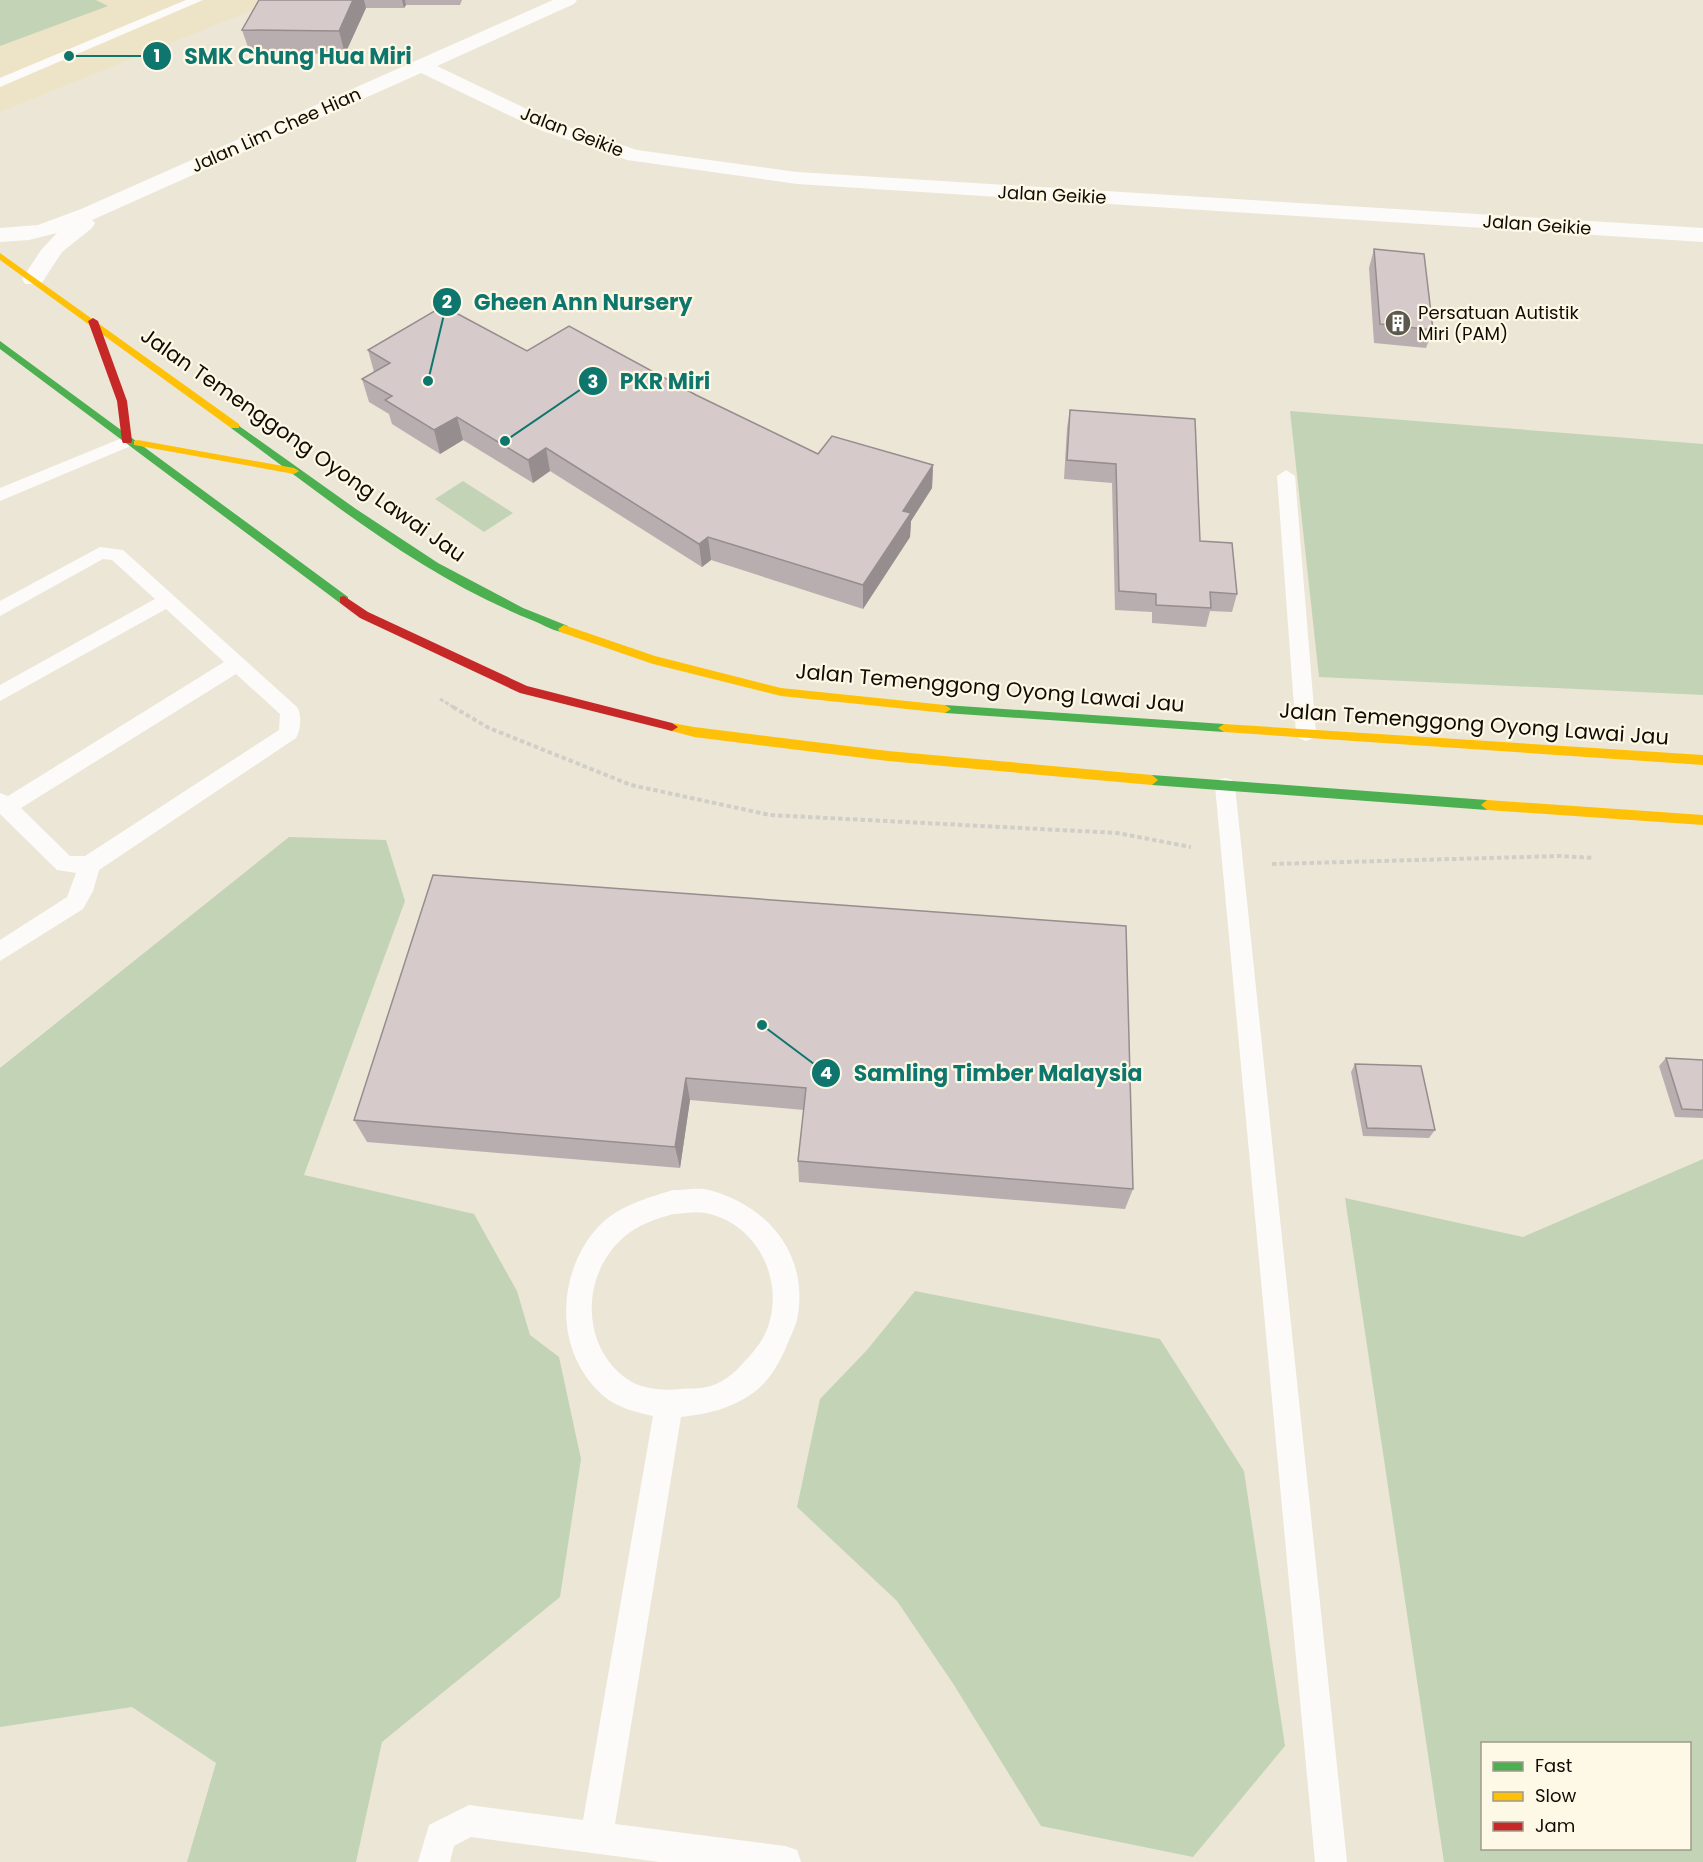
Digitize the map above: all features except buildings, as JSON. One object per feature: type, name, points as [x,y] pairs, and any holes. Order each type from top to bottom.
[{"type":"main road","name":"Jalan Temenggong Oyong Lawai Jau","points":[[0,256],[420,557],[459,581],[522,614],[653,660],[781,692],[923,708],[1703,760]]},
{"type":"main road","points":[[93,321],[122,401],[127,441]]},
{"type":"main road","points":[[0,344],[127,441],[364,615],[524,690],[694,732],[888,756],[1226,786],[1703,820]]},
{"type":"main road","points":[[127,441],[299,472]]},
{"type":"street","name":"Jalan Lim Chee Hian","points":[[0,235],[28,233],[57,225],[116,202],[568,0]]},
{"type":"street","name":"Jalan Geikie","points":[[420,65],[547,126],[634,156],[797,178],[1703,235]]},
{"type":"street","name":"Jalan Lim Chee Hian","points":[[33,279],[42,259],[58,243],[116,202]]},
{"type":"lane","points":[[0,83],[197,0]]},
{"type":"lane","points":[[2,490],[127,441]]},
{"type":"lane","points":[[1286,476],[1306,734]]},
{"type":"lane","points":[[0,609],[100,553],[117,554],[290,712],[289,733],[89,865],[65,864],[3,804],[236,664]]},
{"type":"lane","points":[[0,694],[166,601]]},
{"type":"lane","points":[[1226,786],[1331,1862]]},
{"type":"lane","points":[[0,952],[75,903],[82,891],[89,865]]},
{"type":"lane","points":[[673,1202],[707,1202],[739,1213],[766,1234],[782,1260],[788,1292],[784,1324],[770,1355],[747,1381],[716,1398],[683,1406],[669,1404],[648,1402],[617,1388],[594,1365],[579,1332],[578,1297],[589,1263],[609,1234],[638,1213],[673,1202]]},
{"type":"lane","points":[[596,1838],[669,1404]]},
{"type":"lane","points":[[434,1862],[440,1836],[469,1821],[785,1862]]},
{"type":"shaded area","points":[[0,0],[277,0],[0,112]]},
{"type":"green space","points":[[0,0],[96,0],[108,6],[0,46]]},
{"type":"green space","points":[[1290,411],[1703,444],[1703,695],[1319,677]]},
{"type":"green space","points":[[463,481],[513,513],[484,532],[435,499]]},
{"type":"green space","points":[[289,837],[386,840],[405,901],[304,1175],[474,1214],[517,1291],[530,1335],[559,1357],[581,1459],[560,1597],[382,1742],[356,1862],[187,1862],[216,1763],[132,1707],[0,1727],[0,1068]]},
{"type":"green space","points":[[1703,1159],[1703,1862],[1444,1862],[1345,1198],[1523,1237]]},
{"type":"green space","points":[[915,1291],[1160,1339],[1244,1471],[1285,1746],[1193,1857],[1041,1826],[954,1685],[897,1601],[797,1507],[820,1399],[867,1350]]},
{"type":"traffic: fast","points":[[0,344],[344,600]]},
{"type":"traffic: fast","points":[[235,426],[353,512],[434,566],[519,611],[564,629]]},
{"type":"traffic: fast","points":[[945,709],[1224,728]]},
{"type":"traffic: fast","points":[[1152,780],[1487,805]]},
{"type":"traffic: slow","points":[[0,256],[235,426]]},
{"type":"traffic: slow","points":[[138,443],[294,471]]},
{"type":"traffic: slow","points":[[564,629],[653,660],[781,692],[945,709]]},
{"type":"traffic: slow","points":[[672,727],[694,732],[888,756],[1152,780]]},
{"type":"traffic: slow","points":[[1224,728],[1703,760]]},
{"type":"traffic: slow","points":[[1487,805],[1703,820]]},
{"type":"traffic: jam","points":[[93,321],[122,401],[127,441]]},
{"type":"traffic: jam","points":[[344,600],[364,615],[524,690],[672,727]]},
{"type":"place","name":"SMK Chung Hua Miri","points":[[69,56]]},
{"type":"place","name":"Persatuan Autistik Miri (PAM)","points":[[1398,323]]},
{"type":"place","name":"Gheen Ann Nursery","points":[[428,381]]},
{"type":"place","name":"PKR Miri","points":[[505,441]]},
{"type":"place","name":"Samling Timber Malaysia","points":[[762,1025]]}]
